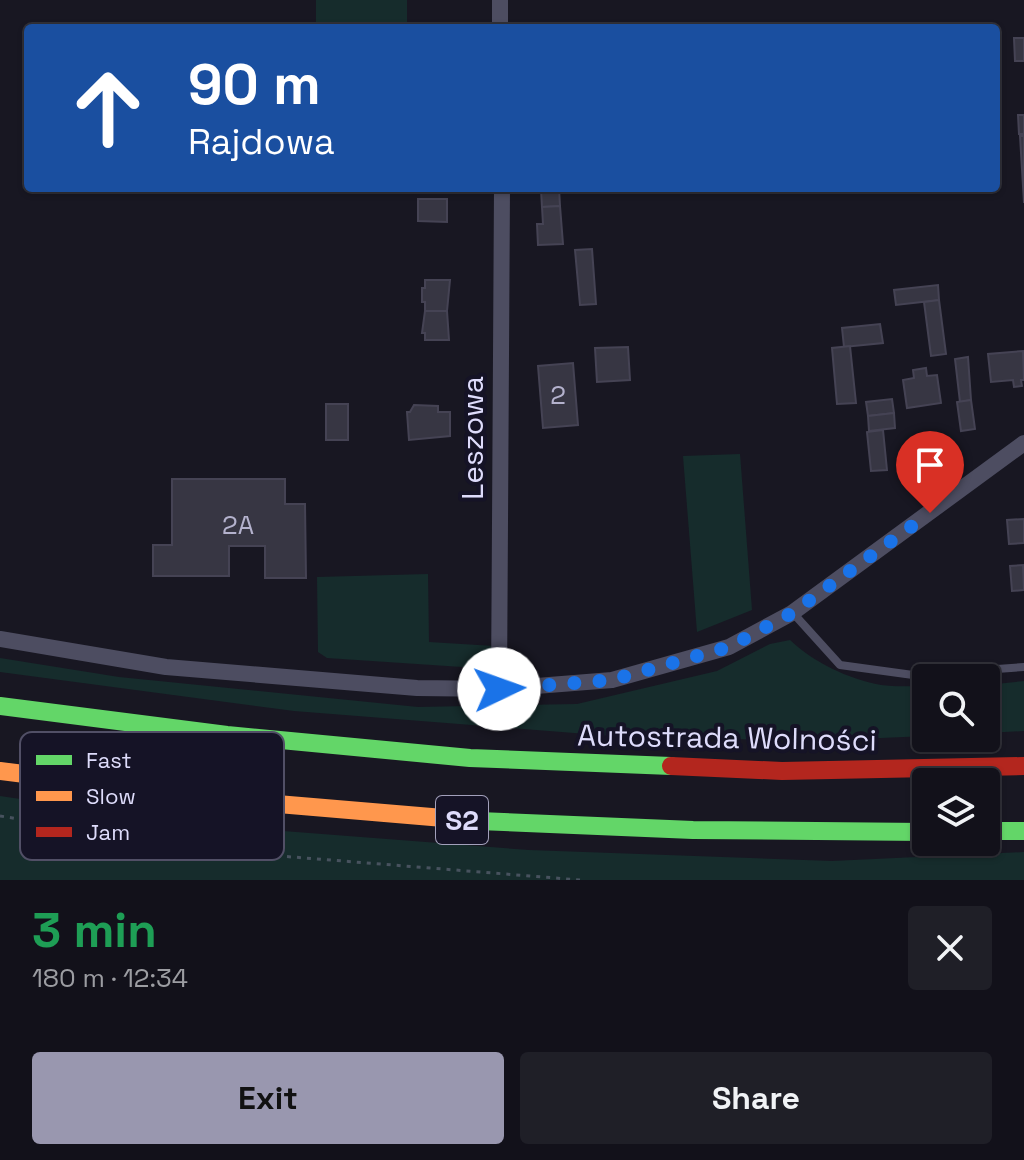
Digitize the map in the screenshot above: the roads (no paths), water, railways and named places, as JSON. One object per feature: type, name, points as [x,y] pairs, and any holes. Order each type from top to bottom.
[{"type":"highway","name":"Autostrada Wolności","points":[[0,706],[204,732]]},
{"type":"highway","name":"Autostrada Wolności","points":[[284,740],[470,758],[782,771],[1024,766]]},
{"type":"highway","name":"S2","points":[[0,771],[20,774]]},
{"type":"highway","name":"S2","points":[[284,807],[601,828],[788,834],[912,832]]},
{"type":"highway","points":[[1000,831],[1024,831]]},
{"type":"street","points":[[500,0],[500,24]]},
{"type":"street","name":"Leszowa","points":[[499,689],[502,192]]},
{"type":"street","points":[[0,639],[181,668],[417,688],[499,689],[612,680],[729,647],[792,613],[1024,443]]},
{"type":"lane","points":[[792,613],[840,665],[913,675],[1024,667]]}]
